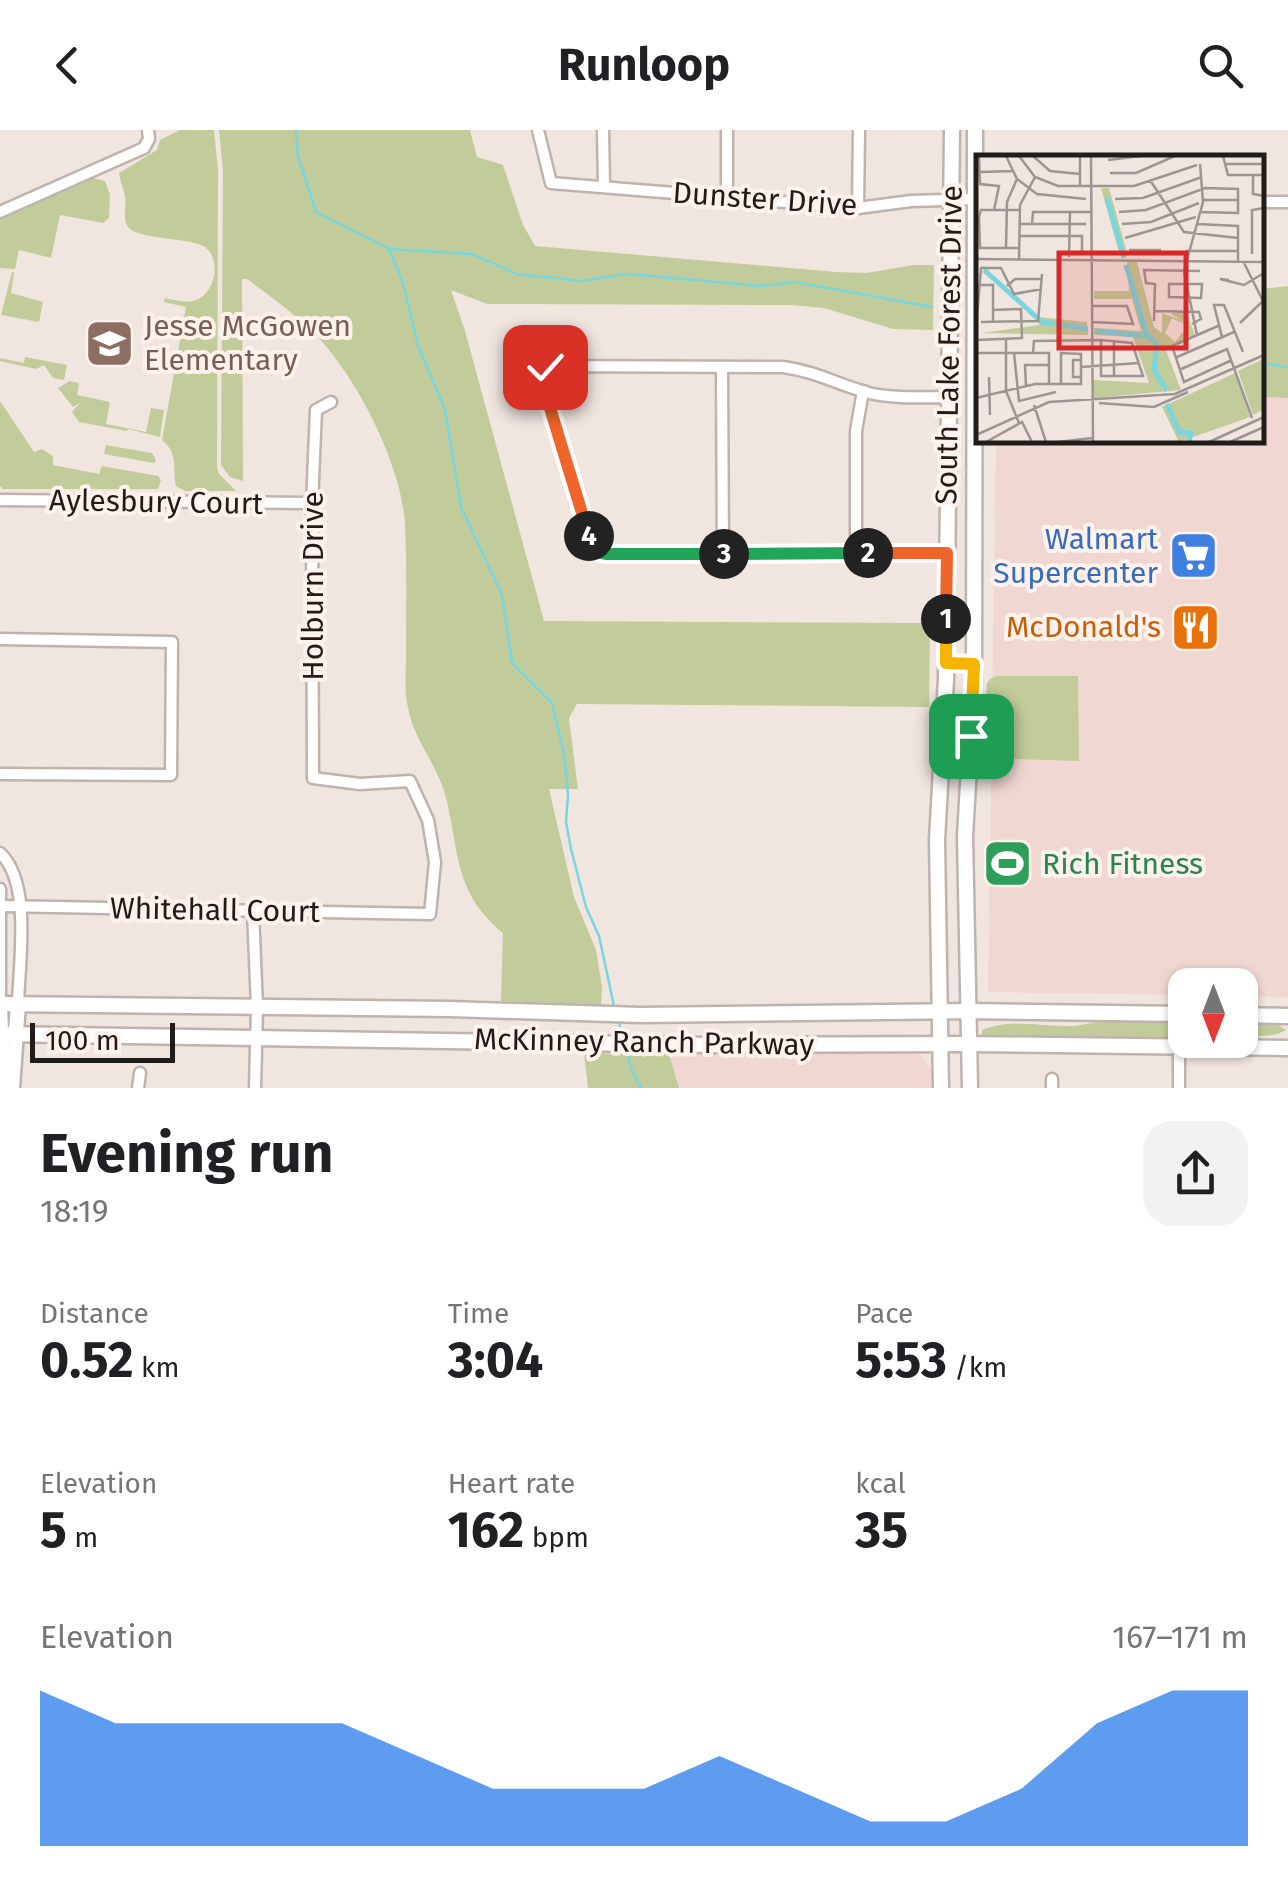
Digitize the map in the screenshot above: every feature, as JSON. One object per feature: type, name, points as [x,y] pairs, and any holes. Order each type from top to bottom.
[{"type":"main road","name":"South Lake Forest Drive","points":[[940,1012],[936,840],[946,663],[952,130]]},
{"type":"main road","name":"South Lake Forest Drive","points":[[970,1088],[965,836],[974,664],[975,130]]},
{"type":"main road","points":[[950,397],[974,397]]},
{"type":"main road","points":[[946,663],[974,664]]},
{"type":"main road","points":[[0,1004],[12,1088]]},
{"type":"main road","name":"McKinney Ranch Parkway","points":[[0,1004],[450,1009],[588,1015],[969,1011],[1168,1014]]},
{"type":"main road","points":[[3,1088],[6,1034],[18,1004]]},
{"type":"main road","points":[[940,1012],[941,1088]]},
{"type":"main road","points":[[708,1045],[700,1036],[706,1022],[753,1014]]},
{"type":"main road","points":[[1258,1015],[1288,1016]]},
{"type":"main road","name":"McKinney Ranch Parkway","points":[[6,1034],[1168,1048]]},
{"type":"main road","name":"McKinney Ranch Parkway","points":[[1258,1048],[1288,1048]]},
{"type":"street","points":[[0,212],[144,148],[148,130]]},
{"type":"street","name":"Dunster Drive","points":[[538,130],[551,183],[858,208],[976,198]]},
{"type":"street","points":[[603,130],[604,187]]},
{"type":"street","points":[[726,197],[727,130]]},
{"type":"street","points":[[858,208],[859,130]]},
{"type":"street","points":[[947,553],[597,552],[591,543],[542,370],[549,366],[783,367],[889,397],[950,397]]},
{"type":"street","points":[[722,368],[723,554]]},
{"type":"street","points":[[856,553],[856,431],[863,391]]},
{"type":"street","name":"Holburn Drive","points":[[330,402],[316,410],[312,504],[313,778],[360,784],[410,781],[428,820],[435,862],[430,914]]},
{"type":"street","name":"Aylesbury Court","points":[[0,500],[312,504]]},
{"type":"street","points":[[0,639],[172,642],[171,775],[0,774]]},
{"type":"street","points":[[0,853],[9,861],[20,892],[18,1004]]},
{"type":"street","points":[[0,889],[0,1004]]},
{"type":"street","name":"Whitehall Court","points":[[1,906],[430,914]]},
{"type":"street","points":[[254,910],[256,1088]]},
{"type":"street","points":[[1179,1058],[1179,1088]]},
{"type":"street","points":[[138,1088],[140,1073]]},
{"type":"shaded area","points":[[1263,397],[1288,398],[1288,997],[1258,996],[1258,968],[1168,968],[1168,995],[988,992],[996,442],[1263,442]]},
{"type":"shaded area","points":[[669,1054],[920,1054],[932,1070],[932,1088],[679,1088]]},
{"type":"green space","points":[[180,130],[214,130],[218,170],[217,467],[236,491],[185,491],[176,486],[173,456],[162,440],[186,307],[164,302],[165,298],[188,302],[203,296],[212,284],[213,260],[205,247],[142,234],[128,227],[125,220],[125,196],[119,173],[157,150],[160,140]]},
{"type":"green space","points":[[219,130],[470,130],[477,157],[503,165],[523,225],[535,246],[836,272],[867,273],[934,265],[933,330],[893,329],[824,308],[792,305],[487,304],[451,290],[544,621],[930,623],[929,707],[577,704],[569,718],[578,789],[549,789],[574,897],[596,950],[601,1005],[501,1001],[503,933],[475,903],[467,887],[442,786],[408,708],[405,526],[395,474],[372,418],[341,366],[307,326],[247,279],[242,279],[243,481],[230,477],[221,465],[223,170]]},
{"type":"green space","points":[[93,178],[105,181],[110,195],[109,218],[103,223],[60,215],[51,258],[19,250],[15,269],[0,268],[0,219]]},
{"type":"green space","points":[[12,272],[11,293],[43,302],[39,322],[1,315]]},
{"type":"green space","points":[[1288,286],[1288,398],[1263,397],[1263,289]]},
{"type":"green space","points":[[25,357],[67,365],[64,380],[53,378],[44,365],[36,369],[0,361],[24,363]]},
{"type":"green space","points":[[70,381],[79,383],[77,395],[110,402],[106,424],[146,432],[151,408],[164,410],[160,437],[79,422],[72,412],[80,403],[73,407],[58,388]]},
{"type":"green space","points":[[0,401],[34,452],[42,449],[53,456],[53,465],[99,474],[102,466],[158,476],[158,489],[3,489]]},
{"type":"green space","points":[[106,445],[152,453],[156,460],[154,463],[104,454]]},
{"type":"green space","points":[[996,676],[1078,676],[1079,761],[983,755],[980,739],[987,683]]},
{"type":"green space","points":[[1115,1018],[1168,1019],[1168,1040],[995,1039],[982,1035],[982,1030],[1003,1024],[1073,1026]]},
{"type":"green space","points":[[1258,1022],[1277,1024],[1286,1030],[1258,1035]]},
{"type":"green space","points":[[584,1053],[669,1054],[679,1088],[588,1088]]},
{"type":"waterway","points":[[296,130],[298,156],[316,212],[389,249],[472,254],[517,274],[581,281],[628,274],[760,286],[795,282],[932,307]]},
{"type":"waterway","points":[[389,249],[403,283],[418,345],[445,410],[461,507],[502,595],[512,663],[552,703],[564,754],[566,822],[571,849],[586,907],[599,936],[614,1006]]},
{"type":"waterway","points":[[1263,363],[1288,367]]},
{"type":"waterway","points":[[618,1018],[623,1040]]},
{"type":"waterway","points":[[625,1047],[641,1088]]},
{"type":"place","name":"Jesse McGowen Elementary","points":[[109,343]]},
{"type":"place","name":"Walmart Supercenter","points":[[1193,556]]},
{"type":"place","name":"McDonald's","points":[[1196,627]]},
{"type":"place","name":"Rich Fitness","points":[[1007,864]]},
{"type":"route","points":[[545,367],[542,380],[597,552],[947,553],[946,663],[974,664],[971,736]]}]
